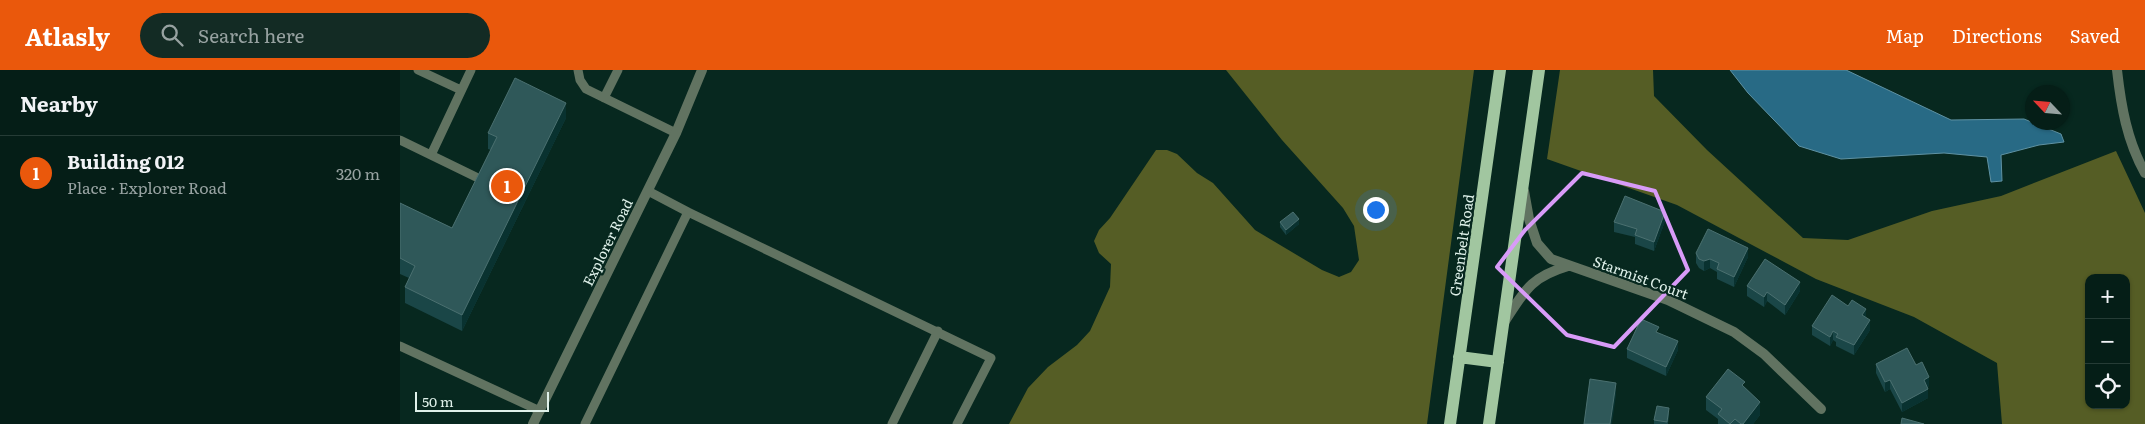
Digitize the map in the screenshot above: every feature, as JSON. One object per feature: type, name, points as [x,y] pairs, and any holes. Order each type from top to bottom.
[{"type":"main road","name":"Greenbelt Road","points":[[1450,424],[1500,70]]},
{"type":"main road","points":[[1489,424],[1540,70]]},
{"type":"main road","points":[[1460,357],[1498,362]]},
{"type":"street","name":"Explorer Road","points":[[533,424],[676,133],[702,70]]},
{"type":"street","points":[[2118,70],[2124,117],[2131,140],[2145,173]]},
{"type":"street","name":"Starmist Court","points":[[1523,186],[1529,219],[1537,243],[1551,259],[1668,300],[1734,332],[1764,354],[1821,409]]},
{"type":"street","points":[[1504,322],[1527,287],[1548,272],[1568,266]]},
{"type":"lane","points":[[418,70],[461,90]]},
{"type":"lane","points":[[431,155],[471,70]]},
{"type":"lane","points":[[578,70],[580,80],[586,89],[676,133]]},
{"type":"lane","points":[[604,98],[618,70]]},
{"type":"lane","points":[[400,140],[476,177]]},
{"type":"lane","points":[[648,191],[991,358],[957,424]]},
{"type":"lane","points":[[585,424],[688,212]]},
{"type":"lane","points":[[892,424],[938,332]]},
{"type":"lane","points":[[400,346],[540,411]]},
{"type":"highlighted area","points":[[1582,173],[1655,191],[1688,270],[1614,347],[1567,335],[1497,267],[1525,230]]},
{"type":"green space","points":[[1226,70],[1474,70],[1427,424],[1009,424],[1028,388],[1048,367],[1077,345],[1090,331],[1110,287],[1111,264],[1099,253],[1094,241],[1099,230],[1110,218],[1156,150],[1167,150],[1177,154],[1197,173],[1213,183],[1255,230],[1322,270],[1339,277],[1351,272],[1359,260],[1354,226],[1343,208],[1282,140]]},
{"type":"green space","points":[[1560,70],[1653,70],[1654,96],[1707,150],[1803,238],[1848,240],[1932,211],[2001,196],[2116,151],[2145,213],[2145,424],[2002,424],[1997,363],[1914,317],[1816,279],[1677,205],[1547,159]]},
{"type":"water","points":[[1730,70],[1846,70],[1951,120],[2024,119],[2025,130],[2051,130],[2061,134],[2064,142],[2039,145],[2001,155],[2002,181],[1991,182],[1987,157],[1944,153],[1841,159],[1799,146],[1748,93]]},
{"type":"building","points":[[515,78],[566,103],[462,315],[405,287],[415,266],[400,258],[400,203],[452,228],[497,137],[488,133]]},
{"type":"building","points":[[1625,196],[1665,212],[1654,242],[1635,235],[1637,229],[1614,222]]},
{"type":"building","points":[[1293,212],[1299,219],[1286,230],[1280,222]]},
{"type":"building","points":[[1708,229],[1748,248],[1734,277],[1717,269],[1719,263],[1710,259],[1704,261],[1699,259],[1696,253]]},
{"type":"building","points":[[1765,259],[1800,282],[1785,305],[1767,292],[1764,297],[1747,286]]},
{"type":"building","points":[[1832,295],[1848,306],[1852,300],[1866,309],[1862,315],[1870,320],[1854,345],[1836,337],[1838,334],[1833,331],[1830,337],[1812,326]]},
{"type":"building","points":[[1641,319],[1659,327],[1656,332],[1678,341],[1666,367],[1627,349]]},
{"type":"building","points":[[1907,348],[1916,365],[1922,362],[1929,377],[1924,380],[1928,389],[1902,403],[1890,380],[1885,382],[1876,364]]},
{"type":"building","points":[[1728,369],[1745,382],[1742,385],[1760,402],[1743,424],[1735,419],[1730,424],[1718,414],[1722,409],[1706,397]]},
{"type":"building","points":[[1590,379],[1616,383],[1610,424],[1584,424]]},
{"type":"building","points":[[1657,406],[1669,408],[1667,422],[1654,420]]},
{"type":"building","points":[[1902,418],[1924,424],[1901,424]]},
{"type":"place","name":"Building 012","points":[[507,186]]}]
